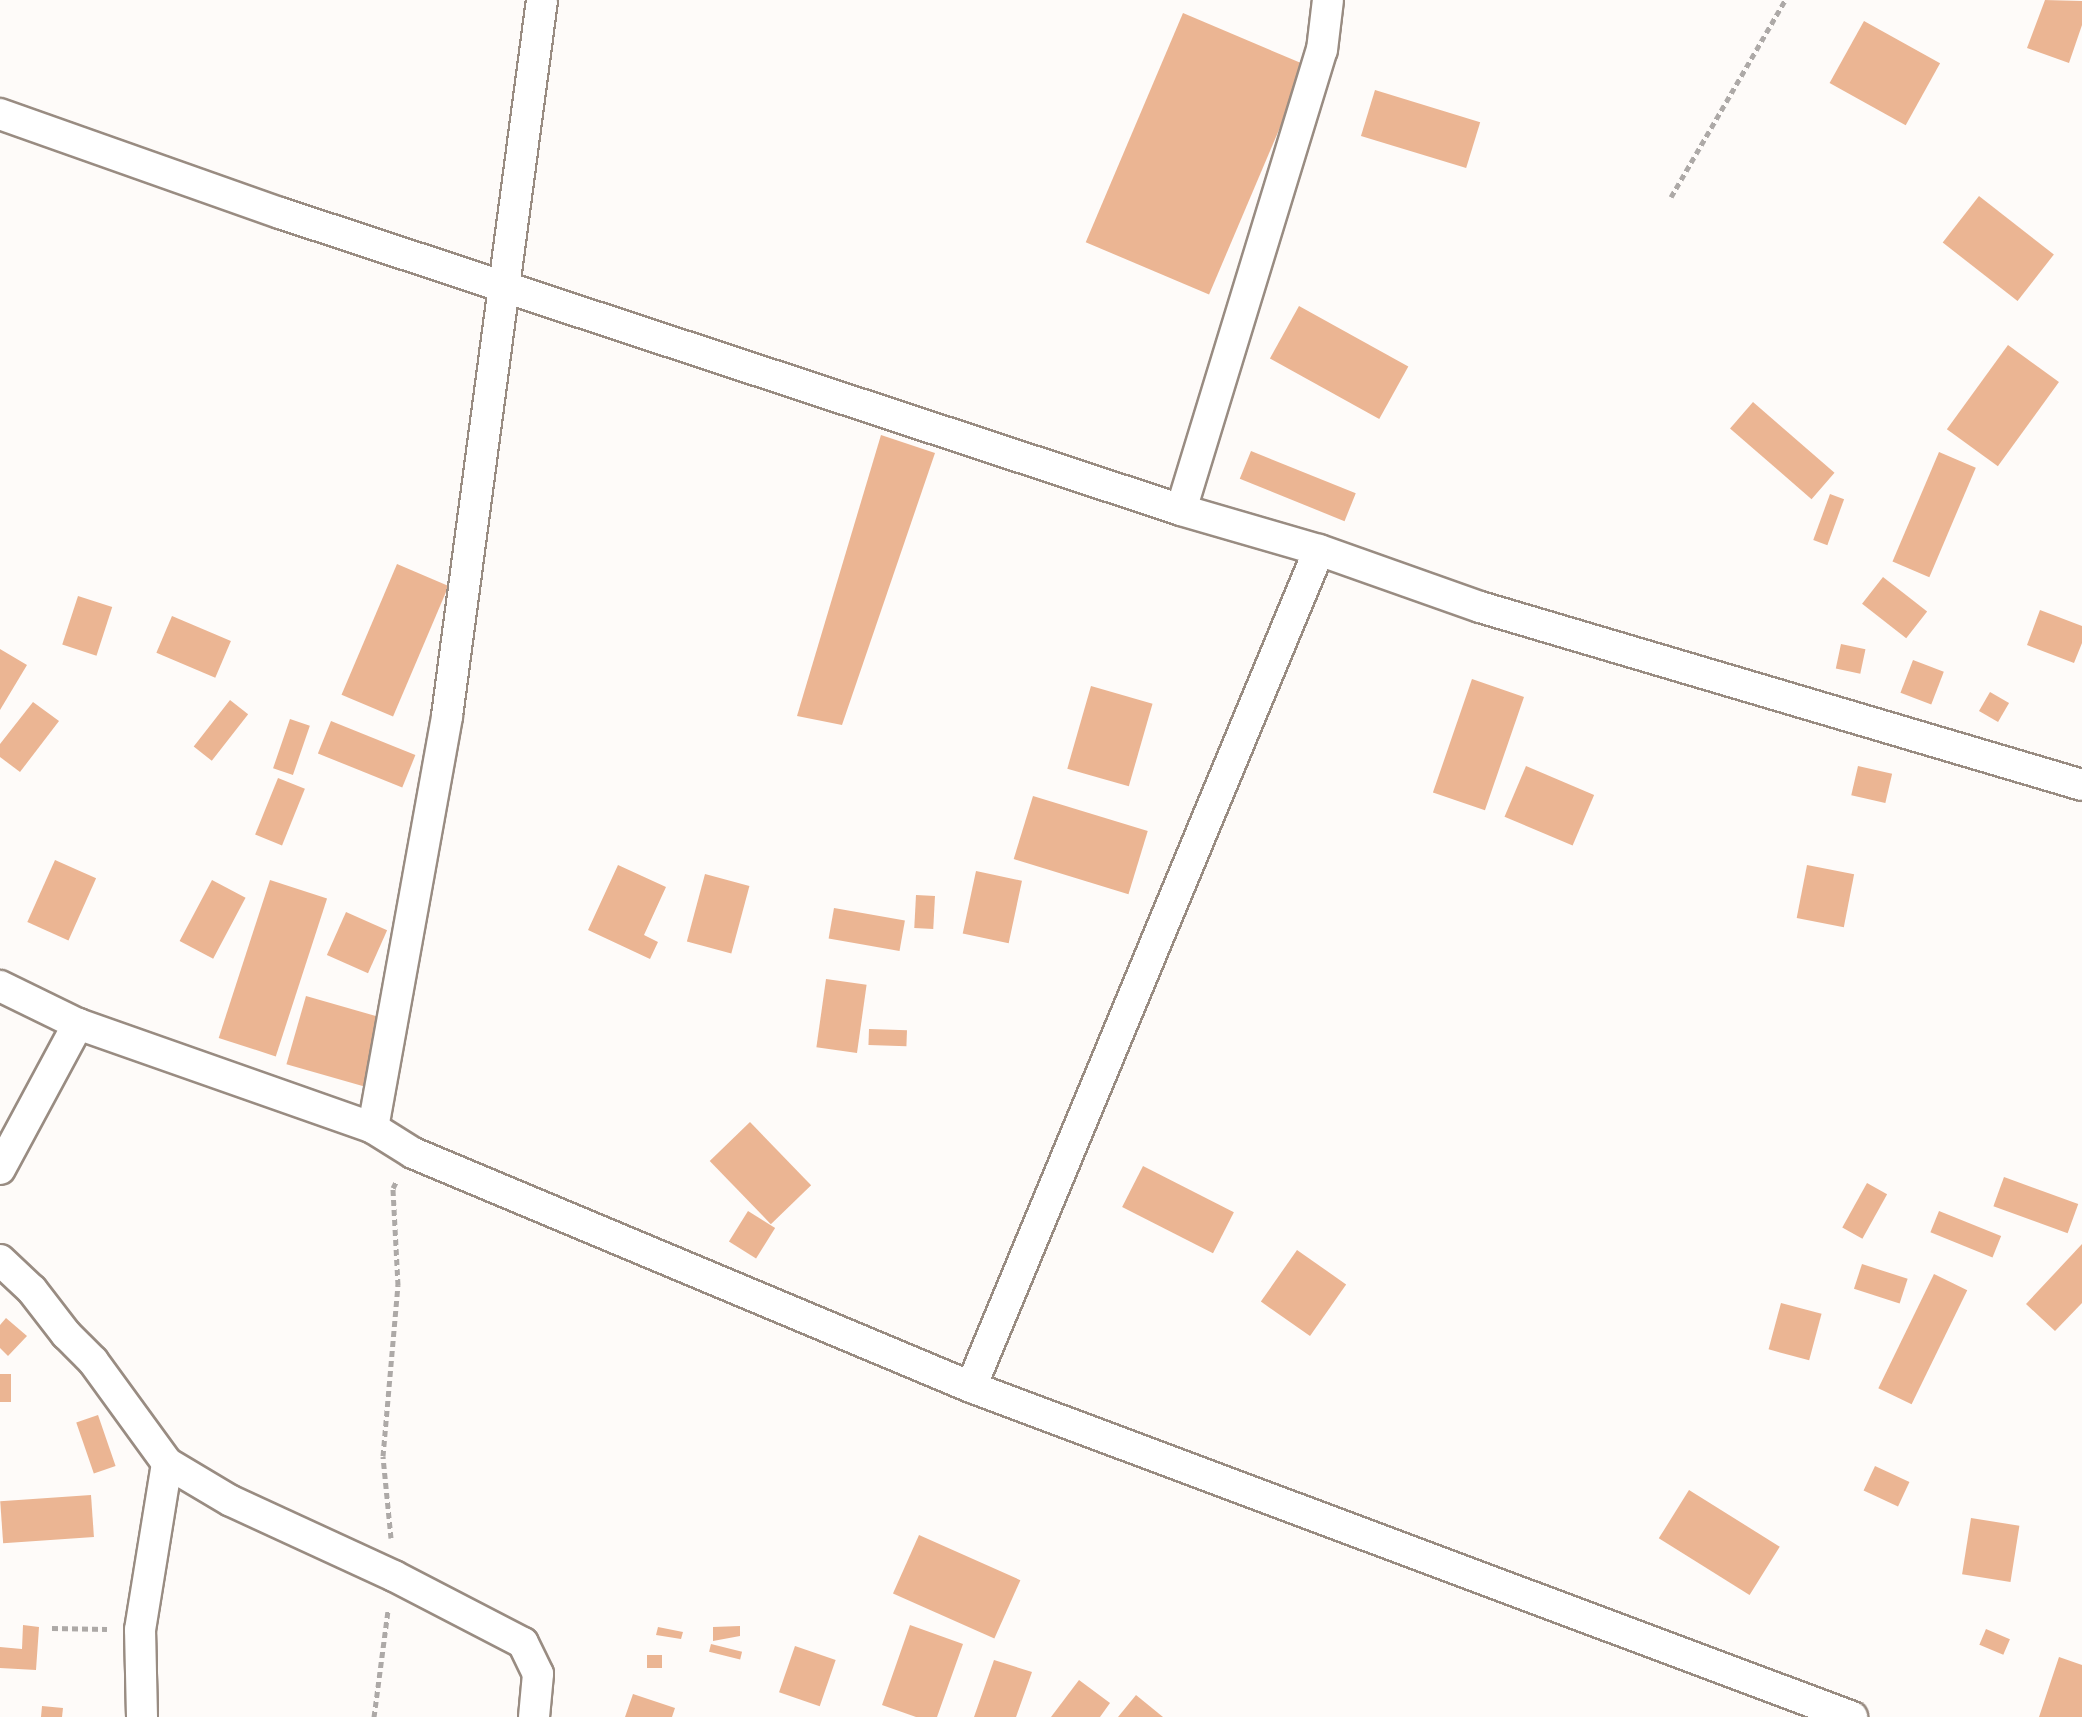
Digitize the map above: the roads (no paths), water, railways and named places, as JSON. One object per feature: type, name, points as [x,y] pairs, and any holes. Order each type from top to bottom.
[{"type":"street","points":[[373,1128],[447,716],[542,0]]},
{"type":"street","points":[[1181,510],[1322,50],[1328,0]]},
{"type":"street","points":[[0,114],[280,213],[1181,510],[1319,550],[1480,607],[2082,785]]},
{"type":"street","points":[[971,1387],[1319,550]]},
{"type":"street","points":[[0,986],[78,1024],[373,1128],[413,1153],[971,1387],[1852,1717]]},
{"type":"street","points":[[0,1169],[78,1024]]},
{"type":"street","points":[[0,1260],[32,1290],[66,1334],[93,1361],[167,1463],[231,1501],[394,1576],[523,1643],[538,1674],[534,1717]]},
{"type":"street","points":[[142,1717],[140,1630],[167,1463]]}]
